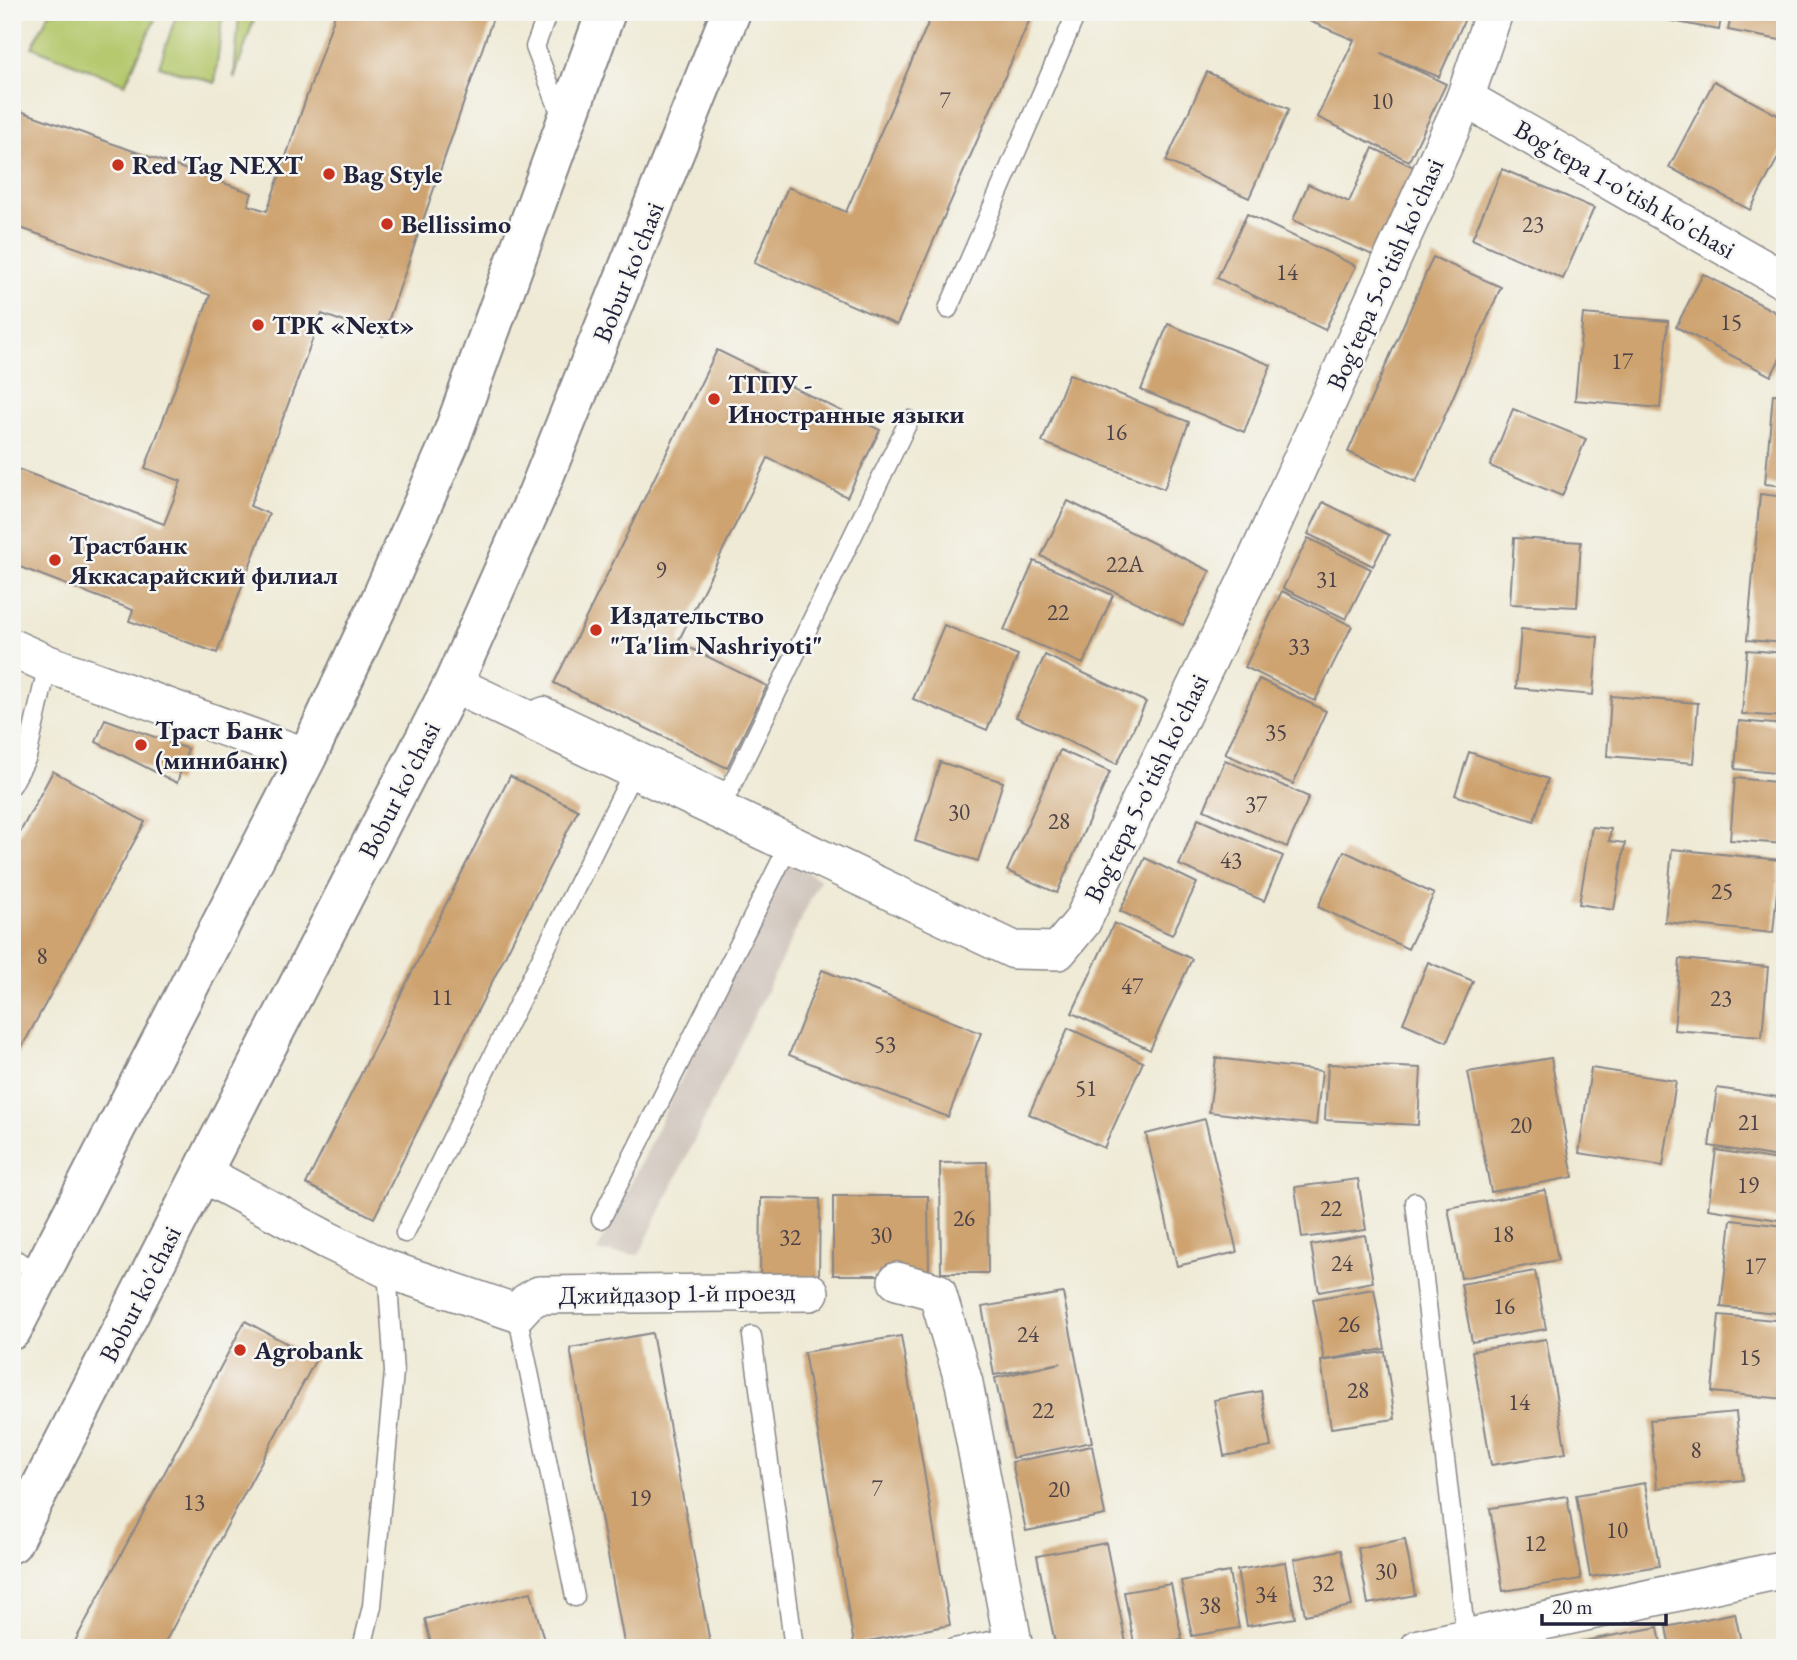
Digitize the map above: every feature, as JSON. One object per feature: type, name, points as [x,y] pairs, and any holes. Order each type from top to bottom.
[{"type":"main road","points":[[12,1330],[27,1265],[307,757],[380,601],[449,444],[606,12]]},
{"type":"main road","name":"Bobur ko'chasi","points":[[17,1523],[202,1173],[453,684],[536,497],[732,12]]},
{"type":"street","name":"Bog'tepa 5-o'tish ko'chasi","points":[[453,684],[1014,950],[1058,951],[1082,922],[1254,565],[1465,98],[1494,12]]},
{"type":"street","name":"Bog'tepa 1-o'tish ko'chasi","points":[[1465,98],[1785,281]]},
{"type":"street","points":[[12,648],[307,757]]},
{"type":"street","points":[[202,1173],[387,1269],[517,1313]]},
{"type":"street","points":[[897,1281],[937,1292],[964,1383],[1013,1642]]},
{"type":"street","name":"Джийдазор 1-й проезд","points":[[517,1313],[527,1302],[539,1295],[810,1292]]},
{"type":"street","points":[[1419,1648],[1785,1569]]},
{"type":"lane","points":[[548,12],[535,47],[564,124]]},
{"type":"lane","points":[[948,309],[1077,12]]},
{"type":"lane","points":[[519,716],[544,706],[728,793],[909,420]]},
{"type":"lane","points":[[12,785],[27,757],[48,663]]},
{"type":"lane","points":[[405,1233],[634,770]]},
{"type":"lane","points":[[601,1219],[789,845]]},
{"type":"lane","points":[[1415,1202],[1466,1639]]},
{"type":"lane","points":[[362,1648],[372,1606],[394,1372],[387,1269]]},
{"type":"lane","points":[[517,1313],[575,1597]]},
{"type":"lane","points":[[751,1336],[794,1648]]},
{"type":"lane","points":[[953,1648],[1013,1642]]},
{"type":"shaded area","points":[[788,860],[820,880],[639,1255],[597,1252]]},
{"type":"green space","points":[[50,12],[158,13],[125,84],[32,47]]},
{"type":"green space","points":[[223,12],[215,83],[159,66],[177,13]]},
{"type":"green space","points":[[239,14],[255,16],[234,79]]},
{"type":"building","name":"ТРК «Next»","points":[[336,12],[495,12],[383,336],[322,314],[250,506],[269,514],[217,653],[129,621],[133,610],[12,564],[12,467],[164,524],[181,481],[145,468],[210,295],[12,225],[12,108],[252,193],[248,205],[267,211]]},
{"type":"building","points":[[933,12],[1033,12],[897,325],[754,263],[788,187],[846,212]]},
{"type":"building","points":[[1312,12],[1468,12],[1439,77],[1381,53],[1446,84],[1409,161],[1317,117],[1354,40],[1309,21]]},
{"type":"building","points":[[1662,12],[1722,12],[1719,30],[1661,19]]},
{"type":"building","points":[[1732,12],[1785,12],[1785,41],[1728,30]]},
{"type":"building","points":[[1207,72],[1289,109],[1249,198],[1166,161]]},
{"type":"building","points":[[1714,81],[1785,119],[1785,145],[1750,210],[1669,167]]},
{"type":"building","points":[[1373,148],[1416,168],[1377,257],[1293,220],[1308,184],[1349,202]]},
{"type":"building","points":[[1502,169],[1594,208],[1563,279],[1472,239]]},
{"type":"building","points":[[1247,214],[1356,266],[1325,330],[1217,278]]},
{"type":"building","points":[[1433,257],[1501,287],[1416,482],[1348,452]]},
{"type":"building","points":[[1703,274],[1785,317],[1785,349],[1771,376],[1676,327]]},
{"type":"building","points":[[1583,314],[1668,321],[1660,408],[1575,400]]},
{"type":"building","points":[[1168,324],[1271,365],[1244,432],[1141,390]]},
{"type":"building","points":[[717,350],[880,430],[847,497],[768,458],[678,642],[767,686],[727,768],[554,683]]},
{"type":"building","points":[[1069,374],[1189,422],[1164,489],[1042,442]]},
{"type":"building","points":[[1773,394],[1785,395],[1785,486],[1765,484]]},
{"type":"building","points":[[1513,409],[1586,439],[1562,496],[1490,466]]},
{"type":"building","points":[[1760,494],[1785,497],[1785,643],[1747,640]]},
{"type":"building","points":[[1068,501],[1210,571],[1183,625],[1041,556]]},
{"type":"building","points":[[1323,502],[1389,535],[1373,566],[1308,534]]},
{"type":"building","points":[[1308,538],[1371,569],[1346,619],[1283,588]]},
{"type":"building","points":[[1514,538],[1581,542],[1577,607],[1510,604]]},
{"type":"building","points":[[1034,561],[1113,595],[1083,664],[1004,630]]},
{"type":"building","points":[[1282,591],[1352,626],[1315,701],[1245,667]]},
{"type":"building","points":[[944,625],[1018,655],[987,730],[913,699]]},
{"type":"building","points":[[1521,629],[1598,637],[1593,695],[1516,688]]},
{"type":"building","points":[[1747,650],[1785,653],[1785,717],[1742,714]]},
{"type":"building","points":[[1045,655],[1146,702],[1117,764],[1016,717]]},
{"type":"building","points":[[1259,679],[1326,711],[1293,784],[1225,754]]},
{"type":"building","points":[[1611,696],[1698,703],[1693,763],[1607,756]]},
{"type":"building","points":[[105,719],[188,749],[177,783],[96,742]]},
{"type":"building","points":[[1739,721],[1785,725],[1785,774],[1735,769]]},
{"type":"building","points":[[1060,750],[1110,772],[1057,893],[1007,871]]},
{"type":"building","points":[[1469,752],[1548,779],[1534,821],[1455,795]]},
{"type":"building","points":[[1225,760],[1309,797],[1287,847],[1204,810]]},
{"type":"building","points":[[940,762],[1003,782],[978,861],[915,841]]},
{"type":"building","points":[[53,771],[145,822],[12,1065],[12,847]]},
{"type":"building","points":[[510,776],[578,810],[374,1218],[306,1184]]},
{"type":"building","points":[[1735,778],[1785,783],[1785,844],[1730,840]]},
{"type":"building","points":[[1198,819],[1283,856],[1264,901],[1179,865]]},
{"type":"building","points":[[1592,827],[1611,829],[1609,841],[1625,843],[1614,910],[1579,904]]},
{"type":"building","points":[[1672,849],[1780,860],[1773,933],[1665,922]]},
{"type":"building","points":[[1344,851],[1434,894],[1408,949],[1318,907]]},
{"type":"building","points":[[1145,858],[1197,883],[1172,935],[1120,911]]},
{"type":"building","points":[[1114,923],[1192,959],[1150,1050],[1072,1013]]},
{"type":"building","points":[[1680,959],[1768,967],[1762,1037],[1674,1030]]},
{"type":"building","points":[[1428,962],[1473,981],[1447,1042],[1403,1023]]},
{"type":"building","points":[[822,970],[981,1033],[948,1117],[789,1055]]},
{"type":"building","points":[[1068,1028],[1143,1062],[1104,1148],[1029,1114]]},
{"type":"building","points":[[1216,1058],[1322,1071],[1316,1125],[1209,1112]]},
{"type":"building","points":[[1551,1058],[1573,1177],[1491,1192],[1468,1072]]},
{"type":"building","points":[[1328,1064],[1421,1068],[1418,1125],[1325,1120]]},
{"type":"building","points":[[1591,1068],[1676,1081],[1663,1166],[1579,1153]]},
{"type":"building","points":[[1717,1088],[1785,1098],[1785,1158],[1709,1146]]},
{"type":"building","points":[[1205,1119],[1237,1252],[1177,1266],[1146,1134]]},
{"type":"building","points":[[1716,1150],[1785,1161],[1785,1221],[1708,1209]]},
{"type":"building","points":[[987,1162],[988,1273],[941,1273],[940,1163]]},
{"type":"building","points":[[1358,1179],[1366,1230],[1302,1238],[1295,1187]]},
{"type":"building","points":[[1545,1190],[1558,1260],[1461,1278],[1448,1208]]},
{"type":"building","points":[[833,1196],[928,1196],[929,1275],[833,1275]]},
{"type":"building","points":[[761,1198],[820,1199],[819,1277],[760,1276]]},
{"type":"building","points":[[1731,1220],[1785,1226],[1785,1314],[1721,1307]]},
{"type":"building","points":[[1365,1235],[1373,1282],[1319,1292],[1311,1245]]},
{"type":"building","points":[[1535,1271],[1546,1329],[1472,1342],[1461,1284]]},
{"type":"building","points":[[1374,1289],[1385,1349],[1324,1360],[1313,1299]]},
{"type":"building","points":[[1063,1293],[1092,1442],[1012,1458],[995,1378],[1061,1363],[994,1375],[982,1307]]},
{"type":"building","points":[[1719,1315],[1785,1321],[1785,1399],[1712,1392]]},
{"type":"building","points":[[245,1321],[316,1359],[162,1648],[79,1648],[73,1645]]},
{"type":"building","points":[[652,1333],[711,1648],[625,1648],[570,1348]]},
{"type":"building","points":[[901,1336],[950,1625],[854,1644],[804,1352]]},
{"type":"building","points":[[1546,1339],[1566,1453],[1491,1465],[1472,1351]]},
{"type":"building","points":[[1385,1352],[1395,1419],[1331,1428],[1321,1361]]},
{"type":"building","points":[[1261,1391],[1271,1447],[1224,1456],[1214,1400]]},
{"type":"building","points":[[1736,1412],[1743,1480],[1657,1488],[1650,1420]]},
{"type":"building","points":[[1092,1446],[1105,1515],[1026,1531],[1012,1462]]},
{"type":"building","points":[[1645,1483],[1659,1566],[1590,1577],[1576,1495]]},
{"type":"building","points":[[1567,1496],[1581,1579],[1503,1591],[1490,1508]]},
{"type":"building","points":[[1405,1539],[1415,1595],[1368,1604],[1358,1548]]},
{"type":"building","points":[[1106,1543],[1127,1648],[1056,1648],[1037,1556]]},
{"type":"building","points":[[1341,1550],[1352,1606],[1305,1615],[1294,1559]]},
{"type":"building","points":[[1285,1562],[1295,1618],[1247,1626],[1237,1570]]},
{"type":"building","points":[[1229,1572],[1239,1628],[1192,1636],[1181,1581]]},
{"type":"building","points":[[1171,1584],[1182,1639],[1135,1648],[1124,1592]]},
{"type":"building","points":[[531,1592],[546,1648],[432,1648],[425,1619]]},
{"type":"building","points":[[1735,1613],[1742,1648],[1670,1648],[1666,1627]]},
{"type":"building","points":[[1658,1627],[1662,1648],[1580,1648],[1579,1642]]},
{"type":"place","name":"Red Tag NEXT","points":[[118,165]]},
{"type":"place","name":"Bag Style","points":[[329,174]]},
{"type":"place","name":"Bellissimo","points":[[387,224]]},
{"type":"place","name":"ТРК «Next»","points":[[258,325]]},
{"type":"place","name":"ТГПУ - Иностранные языки","points":[[714,399]]},
{"type":"place","name":"Трастбанк Яккасарайский филиал","points":[[55,560]]},
{"type":"place","name":"Издательство \"Ta'lim Nashriyoti\"","points":[[596,630]]},
{"type":"place","name":"Траст Банк (минибанк)","points":[[141,745]]},
{"type":"place","name":"Agrobank","points":[[240,1350]]}]
